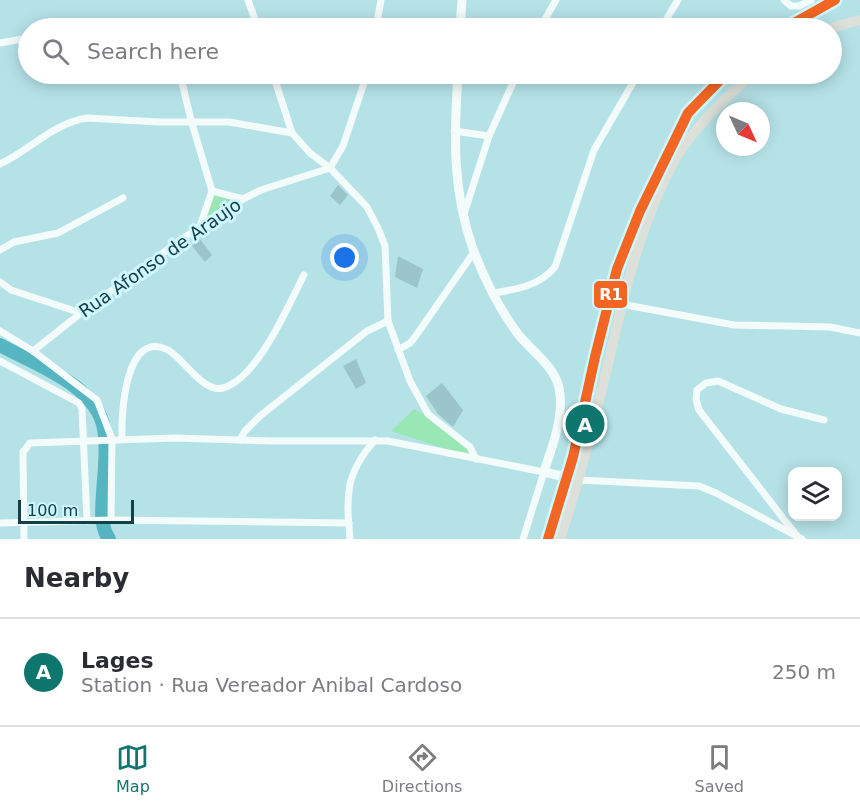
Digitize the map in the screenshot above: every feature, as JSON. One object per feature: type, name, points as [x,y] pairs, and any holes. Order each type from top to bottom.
[{"type":"main road","points":[[842,25],[860,20]]},
{"type":"main road","points":[[560,539],[579,480],[621,304],[647,224],[677,157],[704,122],[742,84]]},
{"type":"street","points":[[248,0],[254,18]]},
{"type":"street","points":[[378,18],[381,0]]},
{"type":"street","points":[[461,18],[462,0]]},
{"type":"street","points":[[546,18],[556,0]]},
{"type":"street","points":[[667,18],[678,0]]},
{"type":"street","points":[[784,0],[791,6],[799,6],[811,0]]},
{"type":"street","points":[[0,43],[18,40]]},
{"type":"street","points":[[182,84],[212,191],[200,226]]},
{"type":"street","points":[[276,84],[292,133],[367,207],[385,246],[388,321],[410,381],[424,408],[433,418],[470,447],[476,459]]},
{"type":"street","points":[[330,168],[343,146],[365,84]]},
{"type":"street","points":[[457,84],[454,131],[455,166],[463,218],[474,252],[512,326],[553,373],[559,385],[559,421],[523,539]]},
{"type":"street","points":[[463,218],[489,136],[512,84]]},
{"type":"street","points":[[494,292],[533,285],[555,267],[594,150],[632,84]]},
{"type":"street","points":[[0,164],[45,135],[76,120],[87,118],[159,122],[191,120],[229,122],[292,133]]},
{"type":"street","points":[[454,131],[489,136]]},
{"type":"street","name":"Rua Afonso de Araujo","points":[[33,351],[200,226],[243,199],[261,190],[330,168]]},
{"type":"street","points":[[212,191],[243,199]]},
{"type":"street","points":[[0,250],[14,242],[58,233],[123,198]]},
{"type":"street","points":[[398,350],[410,344],[415,338],[474,252]]},
{"type":"street","points":[[122,438],[121,415],[129,372],[137,357],[144,350],[161,347],[170,352],[206,384],[215,388],[224,388],[241,378],[259,358],[304,275]]},
{"type":"street","points":[[0,282],[11,290],[81,313]]},
{"type":"street","points":[[621,304],[734,325],[830,327],[860,333]]},
{"type":"street","points":[[240,440],[245,431],[260,416],[367,331],[388,321]]},
{"type":"street","points":[[0,331],[33,351],[97,400],[110,439],[108,520]]},
{"type":"street","points":[[0,361],[79,403],[87,440],[91,520]]},
{"type":"street","points":[[800,538],[699,410],[696,399],[697,390],[706,383],[718,381],[781,409],[824,420]]},
{"type":"street","points":[[24,539],[22,452],[30,443],[122,438],[375,440],[411,444],[579,480],[699,486],[800,538]]},
{"type":"street","points":[[350,539],[352,474],[360,458],[375,440]]},
{"type":"street","points":[[0,523],[108,520],[349,523]]},
{"type":"green space","points":[[213,195],[237,199],[203,223]]},
{"type":"green space","points":[[414,409],[452,430],[476,459],[391,431]]},
{"type":"building","points":[[338,185],[348,195],[340,205],[330,196]]},
{"type":"building","points":[[200,239],[212,255],[205,262],[192,246]]},
{"type":"building","points":[[398,256],[423,269],[417,288],[395,277]]},
{"type":"building","points":[[356,359],[366,383],[356,389],[343,366]]},
{"type":"building","points":[[442,383],[463,410],[453,427],[438,414],[426,396]]},
{"type":"waterway","points":[[0,345],[46,368],[77,388],[90,400],[99,414],[106,445],[102,517],[109,539]]},
{"type":"transit line","name":"R1","points":[[803,18],[835,0]]},
{"type":"transit line","name":"R1","points":[[548,539],[573,457],[617,269],[640,211],[688,113],[716,84]]},
{"type":"place","name":"Lages","points":[[585,424]]}]
